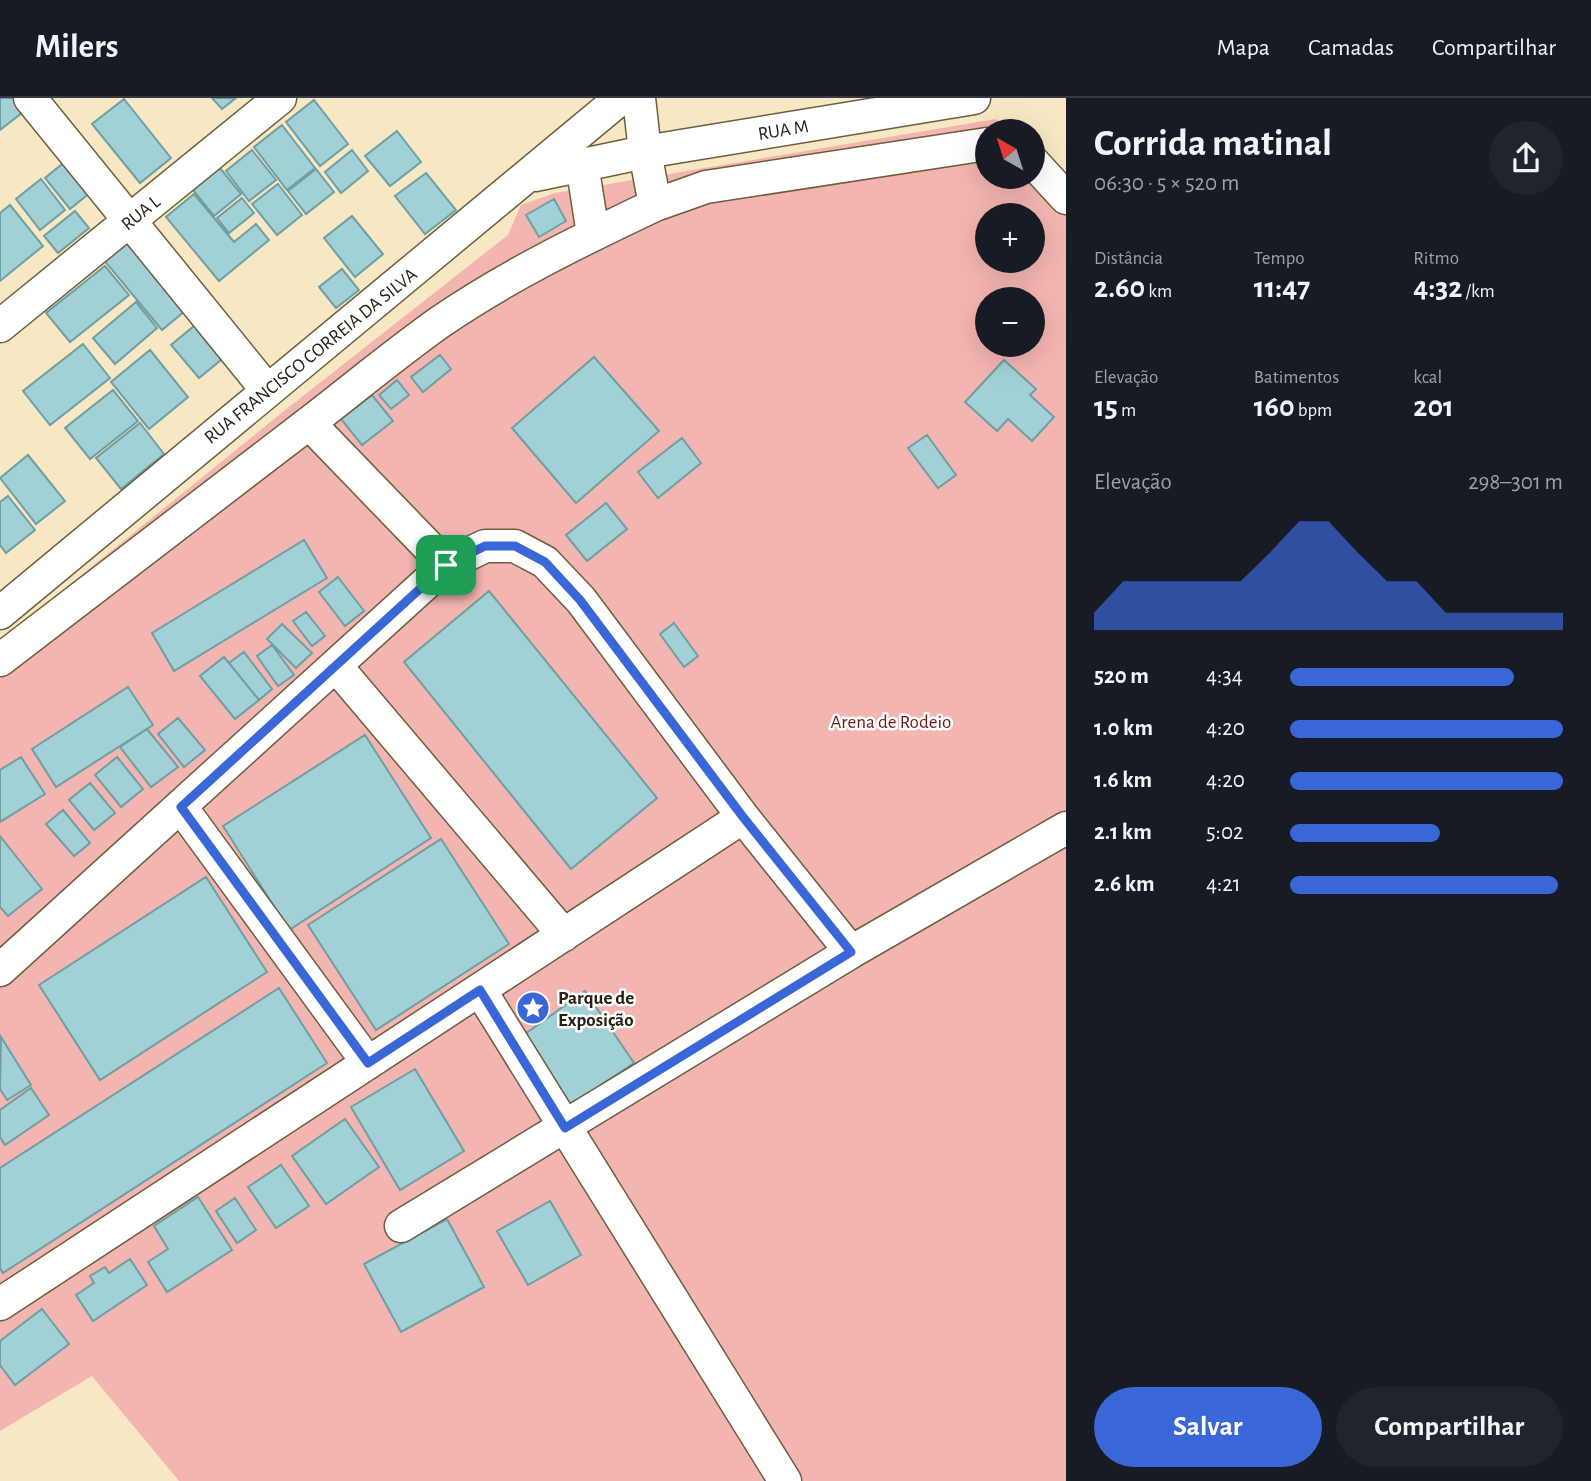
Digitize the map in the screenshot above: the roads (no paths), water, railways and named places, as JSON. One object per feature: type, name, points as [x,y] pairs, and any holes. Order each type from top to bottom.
[{"type":"street","points":[[30,98],[267,390]]},
{"type":"street","name":"RUA L","points":[[0,326],[279,98]]},
{"type":"street","name":"RUA FRANCISCO CORREIA DA SILVA","points":[[0,612],[621,98]]},
{"type":"street","points":[[639,98],[655,205]]},
{"type":"street","name":"RUA M","points":[[582,164],[974,98]]},
{"type":"street","points":[[0,660],[440,323],[509,279],[593,234],[655,205],[706,187],[975,146]]},
{"type":"street","points":[[526,177],[582,164],[593,234]]},
{"type":"street","points":[[1045,177],[1063,199]]},
{"type":"street","points":[[309,423],[446,565]]},
{"type":"street","points":[[0,970],[446,565],[485,546],[515,546],[545,562],[580,600],[743,817],[851,952]]},
{"type":"street","points":[[336,666],[564,935]]},
{"type":"street","points":[[181,807],[368,1063]]},
{"type":"street","points":[[0,1304],[743,817]]},
{"type":"street","points":[[401,1226],[851,952],[1066,828]]},
{"type":"street","points":[[480,990],[785,1481]]},
{"type":"place","name":"Parque de Exposição","points":[[533,1008]]},
{"type":"park label","name":"Arena de Rodeio","points":[[891,721]]}]
